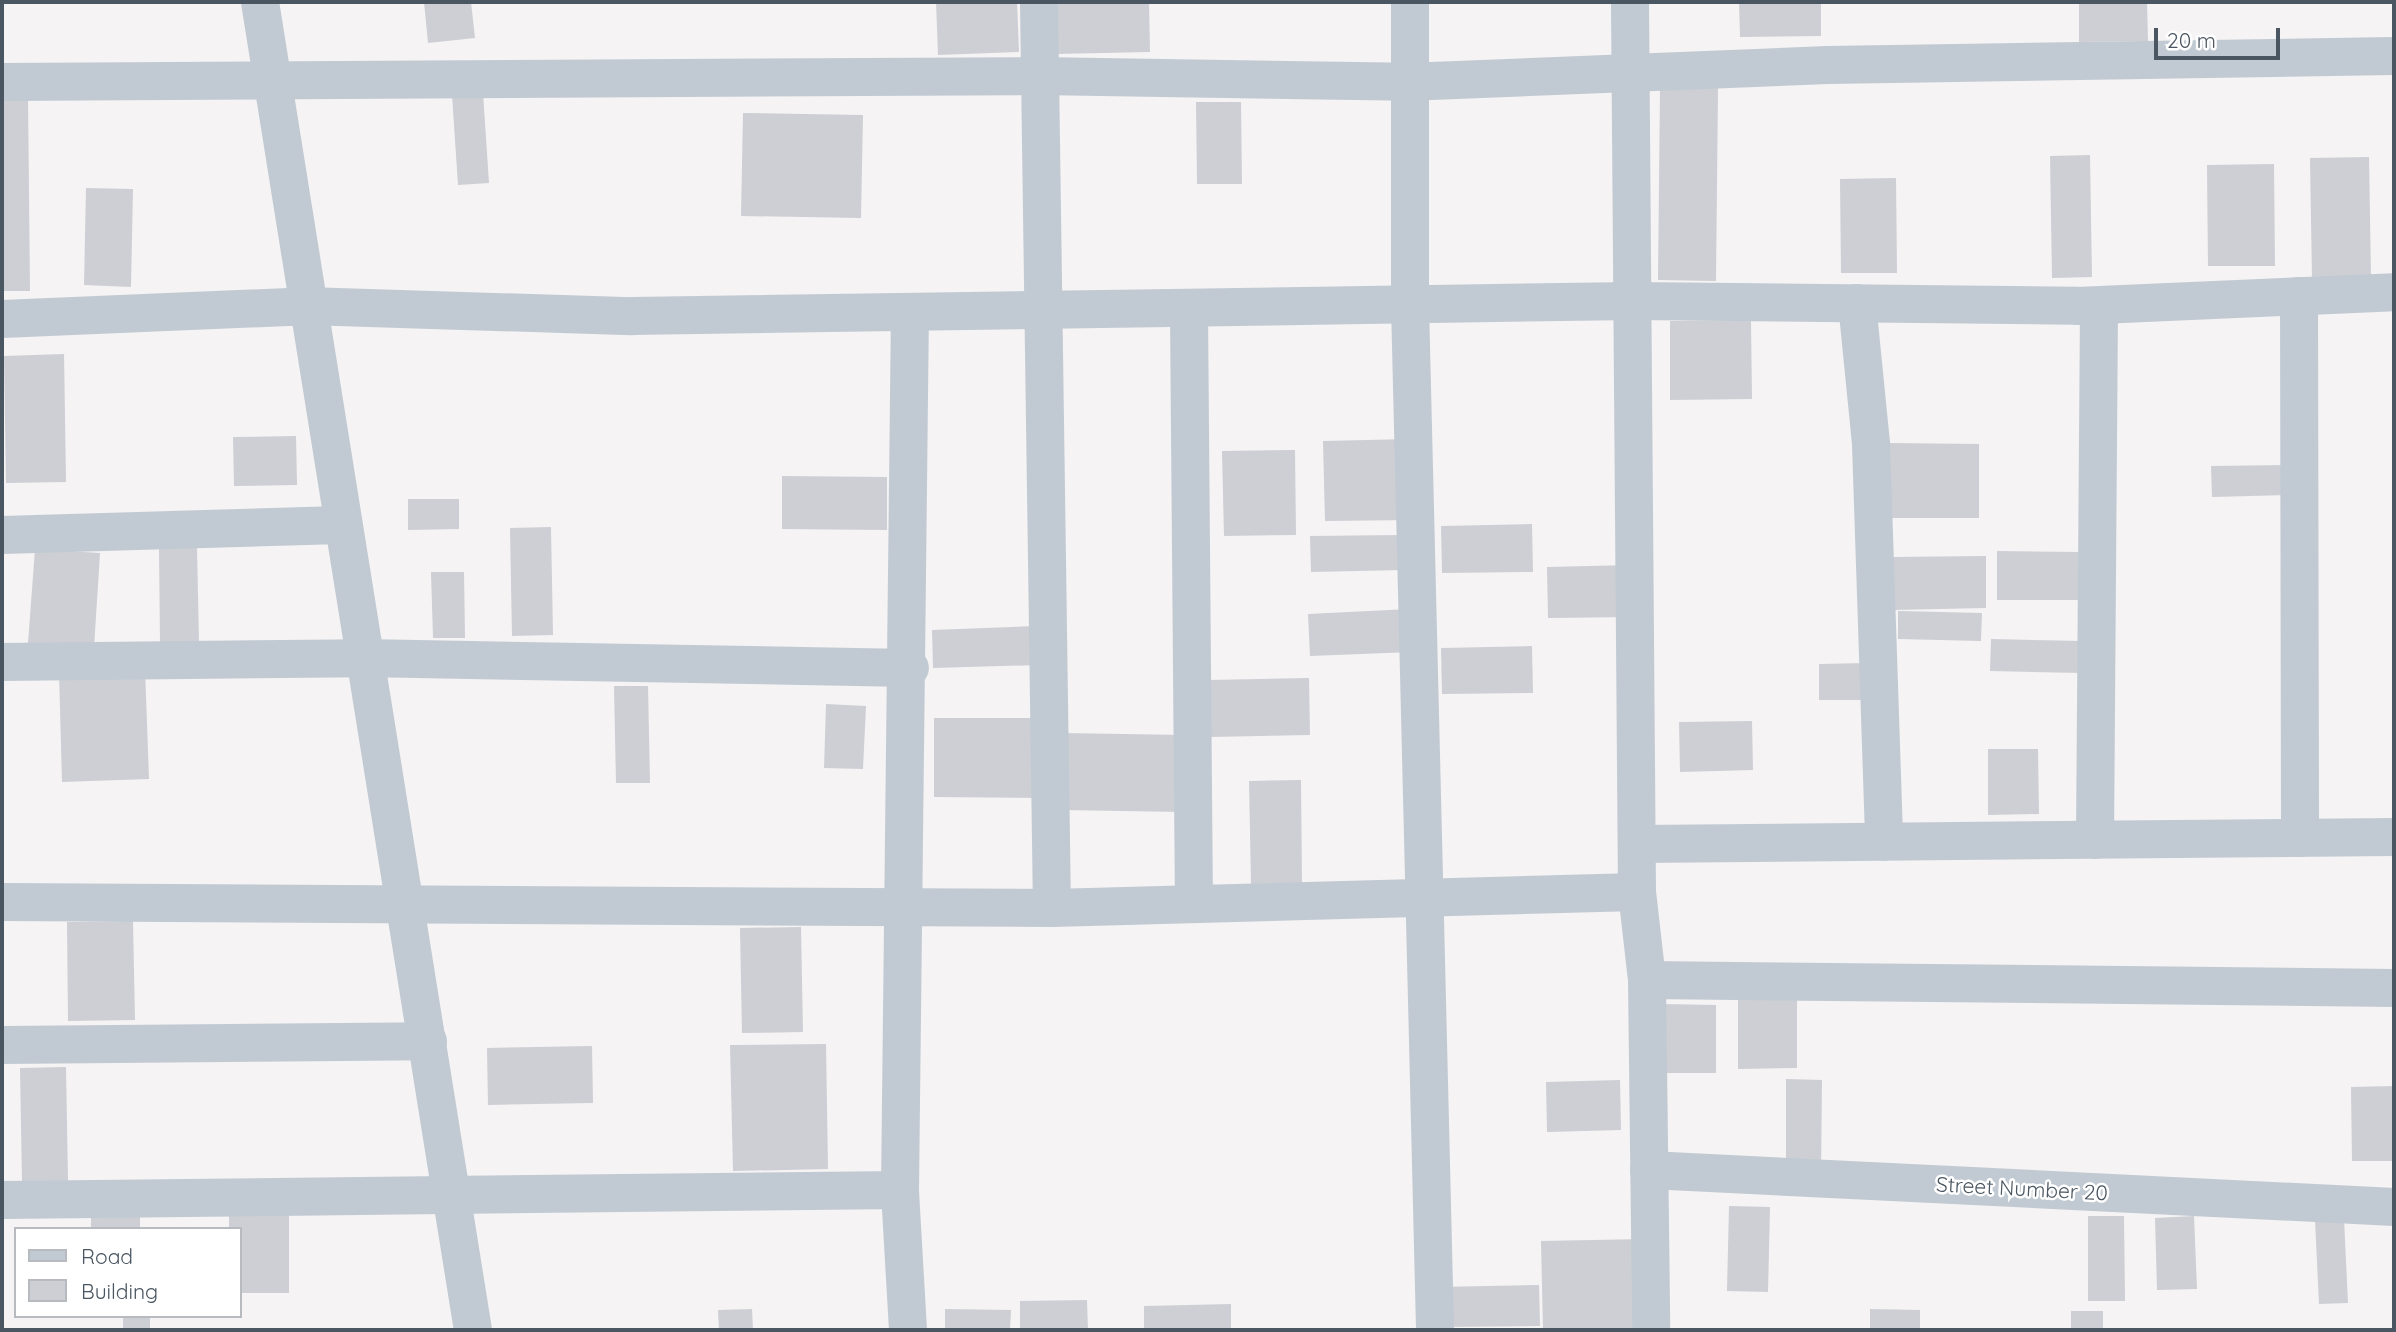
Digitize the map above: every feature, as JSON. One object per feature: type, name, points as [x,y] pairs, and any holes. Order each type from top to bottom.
[{"type":"street","points":[[260,2],[363,658],[457,1199],[473,1330]]},
{"type":"street","points":[[1039,2],[1038,76],[1048,311],[1052,908]]},
{"type":"street","points":[[1410,2],[1406,82],[1410,305],[1428,899],[1435,1330]]},
{"type":"street","points":[[1630,2],[1629,73],[1635,301],[1637,892],[1647,980],[1651,1330]]},
{"type":"street","points":[[2,82],[1038,76],[1406,82],[1629,73],[2394,56]]},
{"type":"street","points":[[2,319],[306,306],[632,316],[1189,311],[1635,301],[2099,306],[2394,292]]},
{"type":"street","points":[[2299,296],[2300,838]]},
{"type":"street","points":[[1857,303],[1871,444],[1884,842]]},
{"type":"street","points":[[2095,840],[2099,306]]},
{"type":"street","points":[[1189,311],[1194,904]]},
{"type":"street","points":[[908,1330],[900,1190],[910,668],[910,312]]},
{"type":"street","points":[[2,534],[341,524]]},
{"type":"street","points":[[2,662],[363,658],[910,668]]},
{"type":"street","points":[[1637,844],[2394,837]]},
{"type":"street","points":[[2,902],[403,899],[1052,908],[1637,892]]},
{"type":"street","points":[[1647,980],[2394,988]]},
{"type":"street","points":[[2,1045],[428,1041]]},
{"type":"street","name":"Street Number 20","points":[[1649,1170],[2394,1207]]},
{"type":"street","points":[[2,1200],[457,1199],[900,1190]]},
{"type":"building","points":[[424,2],[471,2],[475,38],[428,43]]},
{"type":"building","points":[[936,2],[1017,2],[1019,52],[938,55]]},
{"type":"building","points":[[1055,2],[1149,2],[1150,52],[1056,54]]},
{"type":"building","points":[[1739,2],[1821,2],[1821,36],[1740,37]]},
{"type":"building","points":[[2079,2],[2147,2],[2148,41],[2079,42]]},
{"type":"building","points":[[1660,88],[1718,88],[1716,281],[1658,280]]},
{"type":"building","points":[[483,93],[489,183],[458,185],[452,95]]},
{"type":"building","points":[[2,94],[28,94],[30,291],[2,291]]},
{"type":"building","points":[[1196,102],[1241,102],[1242,184],[1197,184]]},
{"type":"building","points":[[743,113],[863,115],[861,218],[741,216]]},
{"type":"building","points":[[2090,155],[2092,277],[2052,278],[2050,156]]},
{"type":"building","points":[[2369,157],[2371,277],[2312,278],[2310,158]]},
{"type":"building","points":[[2274,164],[2275,266],[2208,266],[2207,165]]},
{"type":"building","points":[[1896,178],[1897,273],[1841,273],[1840,179]]},
{"type":"building","points":[[86,188],[133,189],[131,287],[84,285]]},
{"type":"building","points":[[1751,320],[1752,399],[1670,400],[1670,321]]},
{"type":"building","points":[[64,354],[66,482],[6,483],[4,356]]},
{"type":"building","points":[[296,436],[297,485],[234,486],[233,437]]},
{"type":"building","points":[[1411,439],[1412,520],[1325,521],[1323,441]]},
{"type":"building","points":[[1889,443],[1979,444],[1979,518],[1888,518]]},
{"type":"building","points":[[1295,450],[1296,535],[1224,536],[1222,451]]},
{"type":"building","points":[[2287,465],[2288,495],[2212,497],[2211,466]]},
{"type":"building","points":[[782,476],[887,477],[887,530],[782,529]]},
{"type":"building","points":[[408,499],[459,499],[459,529],[408,530]]},
{"type":"building","points":[[1532,524],[1533,572],[1442,573],[1441,526]]},
{"type":"building","points":[[551,527],[553,635],[512,636],[510,528]]},
{"type":"building","points":[[1403,535],[1404,570],[1311,572],[1310,536]]},
{"type":"building","points":[[197,547],[199,642],[160,642],[159,548]]},
{"type":"building","points":[[35,549],[100,553],[94,648],[28,643]]},
{"type":"building","points":[[1997,551],[2080,552],[2081,600],[1997,600]]},
{"type":"building","points":[[1986,556],[1986,608],[1892,610],[1891,557]]},
{"type":"building","points":[[1632,565],[1633,617],[1548,618],[1547,567]]},
{"type":"building","points":[[431,572],[464,572],[465,638],[433,638]]},
{"type":"building","points":[[1410,609],[1412,652],[1310,656],[1308,614]]},
{"type":"building","points":[[1898,611],[1982,613],[1981,641],[1898,639]]},
{"type":"building","points":[[1036,626],[1038,665],[933,668],[932,630]]},
{"type":"building","points":[[1991,639],[2083,641],[2082,673],[1990,671]]},
{"type":"building","points":[[1532,646],[1533,693],[1442,694],[1441,648]]},
{"type":"building","points":[[1868,663],[1868,700],[1819,700],[1819,664]]},
{"type":"building","points":[[145,669],[149,779],[62,782],[59,672]]},
{"type":"building","points":[[1309,678],[1310,735],[1209,737],[1208,680]]},
{"type":"building","points":[[614,686],[648,686],[650,783],[616,783]]},
{"type":"building","points":[[826,704],[866,706],[863,769],[824,768]]},
{"type":"building","points":[[934,718],[1039,718],[1039,798],[934,797]]},
{"type":"building","points":[[1752,721],[1753,770],[1680,772],[1679,722]]},
{"type":"building","points":[[1062,733],[1184,735],[1183,812],[1061,810]]},
{"type":"building","points":[[1988,749],[2038,749],[2039,814],[1988,815]]},
{"type":"building","points":[[1301,780],[1302,883],[1251,884],[1249,781]]},
{"type":"building","points":[[133,921],[135,1020],[68,1021],[67,922]]},
{"type":"building","points":[[801,927],[803,1032],[742,1033],[740,928]]},
{"type":"building","points":[[1738,996],[1797,997],[1797,1068],[1738,1069]]},
{"type":"building","points":[[1662,1004],[1716,1005],[1716,1073],[1662,1073]]},
{"type":"building","points":[[826,1044],[828,1169],[733,1171],[730,1045]]},
{"type":"building","points":[[592,1046],[593,1103],[488,1105],[487,1048]]},
{"type":"building","points":[[66,1067],[68,1181],[22,1182],[20,1068]]},
{"type":"building","points":[[1786,1079],[1822,1080],[1821,1175],[1786,1175]]},
{"type":"building","points":[[1620,1080],[1621,1130],[1547,1132],[1546,1082]]},
{"type":"building","points":[[2394,1086],[2394,1161],[2352,1161],[2351,1087]]},
{"type":"building","points":[[140,1202],[140,1227],[91,1227],[91,1203]]},
{"type":"building","points":[[1729,1206],[1770,1207],[1768,1292],[1727,1291]]},
{"type":"building","points":[[229,1210],[289,1210],[289,1293],[242,1293],[242,1227],[229,1227]]},
{"type":"building","points":[[2088,1216],[2124,1216],[2125,1301],[2088,1301]]},
{"type":"building","points":[[2194,1216],[2197,1289],[2157,1290],[2155,1218]]},
{"type":"building","points":[[2344,1219],[2348,1303],[2319,1304],[2315,1220]]},
{"type":"building","points":[[1645,1239],[1647,1330],[1543,1330],[1541,1241]]},
{"type":"building","points":[[1539,1285],[1540,1326],[1439,1327],[1438,1287]]},
{"type":"building","points":[[1087,1300],[1088,1330],[1020,1330],[1020,1301]]},
{"type":"building","points":[[1231,1304],[1231,1330],[1144,1330],[1144,1306]]},
{"type":"building","points":[[752,1309],[753,1330],[719,1330],[718,1310]]},
{"type":"building","points":[[945,1309],[1011,1310],[1010,1330],[945,1330]]},
{"type":"building","points":[[1870,1309],[1920,1310],[1920,1330],[1870,1330]]},
{"type":"building","points":[[2071,1311],[2103,1311],[2103,1330],[2071,1330]]},
{"type":"building","points":[[123,1318],[150,1318],[150,1330],[123,1330]]}]
